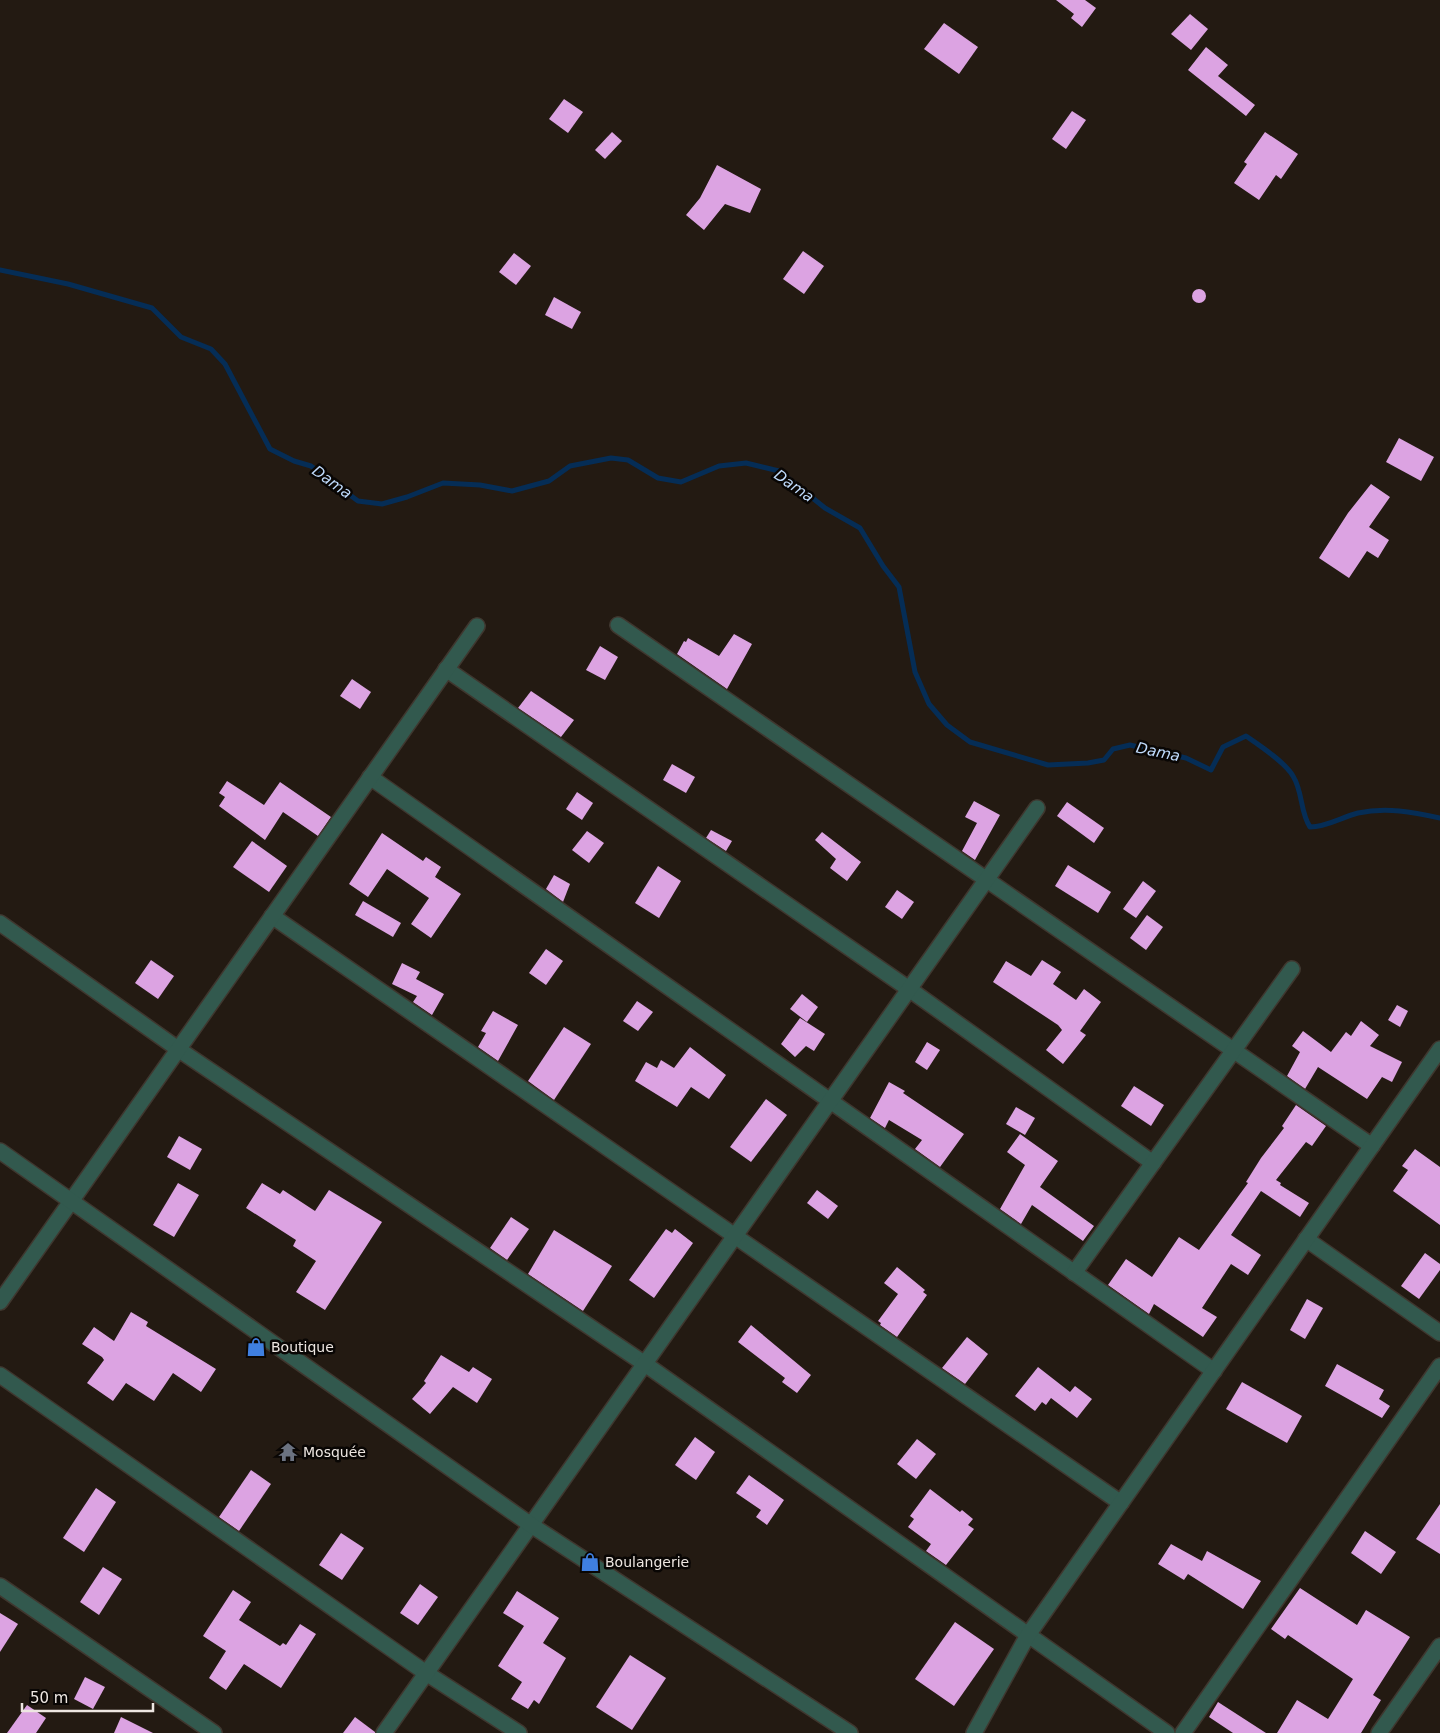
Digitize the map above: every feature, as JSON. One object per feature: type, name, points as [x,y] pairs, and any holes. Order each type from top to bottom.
[{"type":"street","points":[[618,624],[1372,1146]]},
{"type":"street","points":[[0,1302],[477,626]]},
{"type":"street","points":[[446,670],[909,989],[1153,1163]]},
{"type":"street","points":[[370,777],[1214,1371]]},
{"type":"street","points":[[384,1733],[1037,808]]},
{"type":"street","points":[[272,916],[1121,1503]]},
{"type":"street","points":[[0,923],[178,1049],[645,1364],[1167,1733]]},
{"type":"street","points":[[1074,1273],[1292,969]]},
{"type":"street","points":[[974,1733],[1028,1635],[1440,1049]]},
{"type":"street","points":[[0,1151],[531,1525],[850,1733]]},
{"type":"street","points":[[1306,1239],[1440,1333]]},
{"type":"street","points":[[1183,1733],[1440,1366]]},
{"type":"street","points":[[0,1375],[426,1673],[519,1733]]},
{"type":"street","points":[[0,1586],[214,1733]]},
{"type":"street","points":[[1379,1733],[1440,1646]]},
{"type":"building","points":[[1056,0],[1085,0],[1096,8],[1082,27],[1071,18],[1074,14]]},
{"type":"building","points":[[1190,14],[1208,29],[1191,50],[1171,34]]},
{"type":"building","points":[[944,23],[978,47],[959,74],[924,49]]},
{"type":"building","points":[[1206,47],[1228,65],[1218,76],[1255,105],[1246,116],[1188,70]]},
{"type":"building","points":[[564,99],[583,112],[568,133],[549,119]]},
{"type":"building","points":[[1072,111],[1086,120],[1066,149],[1052,139]]},
{"type":"building","points":[[612,132],[622,141],[605,159],[595,150]]},
{"type":"building","points":[[1265,132],[1298,154],[1281,179],[1276,175],[1259,200],[1234,183],[1247,164],[1244,162]]},
{"type":"building","points":[[717,165],[761,189],[750,213],[725,204],[704,230],[686,215],[700,198]]},
{"type":"building","points":[[803,251],[824,266],[804,294],[783,279]]},
{"type":"building","points":[[514,253],[531,266],[516,285],[499,272]]},
{"type":"building","points":[[1196,289],[1202,289],[1206,296],[1202,303],[1196,303],[1192,299],[1192,293]]},
{"type":"building","points":[[554,297],[581,312],[572,329],[545,315]]},
{"type":"building","points":[[1399,438],[1434,457],[1421,481],[1386,462]]},
{"type":"building","points":[[1371,484],[1390,497],[1369,527],[1389,540],[1378,558],[1367,551],[1349,578],[1319,558],[1348,513]]},
{"type":"building","points":[[734,634],[752,644],[727,689],[677,654],[684,641],[686,642],[688,638],[719,656]]},
{"type":"building","points":[[600,646],[618,657],[605,680],[586,670]]},
{"type":"building","points":[[352,679],[371,692],[360,709],[340,696]]},
{"type":"building","points":[[531,691],[574,720],[561,737],[518,708]]},
{"type":"building","points":[[672,764],[695,777],[686,793],[663,780]]},
{"type":"building","points":[[227,781],[264,805],[280,782],[331,817],[318,836],[283,812],[265,840],[219,806],[225,797],[219,793]]},
{"type":"building","points":[[577,792],[593,803],[582,820],[566,809]]},
{"type":"building","points":[[974,801],[1000,815],[975,860],[962,851],[977,823],[965,817]]},
{"type":"building","points":[[1067,802],[1104,828],[1094,843],[1057,816]]},
{"type":"building","points":[[711,830],[732,841],[726,851],[706,838]]},
{"type":"building","points":[[587,831],[604,843],[589,863],[572,850]]},
{"type":"building","points":[[822,832],[861,862],[847,881],[830,868],[836,859],[815,840]]},
{"type":"building","points":[[382,833],[423,861],[426,857],[441,867],[435,877],[461,894],[431,938],[411,924],[429,898],[387,869],[368,897],[349,884]]},
{"type":"building","points":[[252,841],[287,866],[269,892],[233,867]]},
{"type":"building","points":[[1068,865],[1111,892],[1098,913],[1055,886]]},
{"type":"building","points":[[658,866],[681,881],[659,918],[635,903]]},
{"type":"building","points":[[554,875],[570,884],[563,902],[546,889]]},
{"type":"building","points":[[1143,881],[1156,891],[1136,918],[1123,909]]},
{"type":"building","points":[[897,890],[914,902],[902,919],[885,907]]},
{"type":"building","points":[[363,901],[401,923],[393,937],[355,915]]},
{"type":"building","points":[[1147,915],[1163,927],[1146,950],[1130,938]]},
{"type":"building","points":[[546,949],[563,961],[546,985],[529,973]]},
{"type":"building","points":[[151,960],[174,976],[158,999],[135,983]]},
{"type":"building","points":[[1042,960],[1061,972],[1053,984],[1076,1000],[1084,989],[1101,1002],[1080,1031],[1086,1035],[1063,1064],[1046,1050],[1062,1030],[1058,1025],[993,982],[1006,961],[1031,976]]},
{"type":"building","points":[[402,963],[420,972],[416,979],[444,994],[432,1015],[413,1002],[417,996],[392,984]]},
{"type":"building","points":[[802,994],[818,1007],[807,1022],[790,1009]]},
{"type":"building","points":[[637,1001],[653,1012],[638,1031],[623,1021]]},
{"type":"building","points":[[1397,1005],[1408,1011],[1400,1027],[1388,1020]]},
{"type":"building","points":[[493,1011],[518,1025],[498,1061],[478,1047],[486,1033],[481,1031]]},
{"type":"building","points":[[800,1018],[825,1034],[814,1051],[806,1046],[795,1057],[781,1044]]},
{"type":"building","points":[[1361,1021],[1379,1035],[1370,1046],[1402,1062],[1392,1082],[1382,1077],[1367,1099],[1318,1067],[1305,1089],[1287,1076],[1300,1052],[1292,1046],[1303,1031],[1331,1052],[1346,1032],[1351,1036]]},
{"type":"building","points":[[564,1027],[591,1044],[554,1100],[528,1081]]},
{"type":"building","points":[[927,1042],[940,1050],[927,1070],[915,1062]]},
{"type":"building","points":[[690,1047],[726,1075],[709,1099],[691,1087],[677,1107],[635,1081],[646,1062],[657,1068],[661,1060],[674,1068]]},
{"type":"building","points":[[889,1082],[905,1091],[903,1093],[964,1134],[940,1167],[915,1149],[922,1140],[889,1120],[885,1128],[870,1118]]},
{"type":"building","points":[[1134,1086],[1164,1105],[1151,1126],[1121,1106]]},
{"type":"building","points":[[766,1099],[787,1115],[751,1162],[730,1147]]},
{"type":"building","points":[[1296,1105],[1326,1126],[1312,1146],[1306,1142],[1276,1180],[1281,1183],[1280,1185],[1309,1203],[1300,1217],[1261,1191],[1231,1235],[1261,1255],[1248,1275],[1231,1264],[1202,1308],[1217,1317],[1203,1337],[1154,1304],[1149,1314],[1108,1285],[1126,1259],[1152,1277],[1179,1237],[1199,1250],[1248,1183],[1246,1182],[1261,1158],[1284,1128],[1282,1126]]},
{"type":"building","points":[[1016,1107],[1035,1118],[1025,1135],[1006,1124]]},
{"type":"building","points":[[1020,1134],[1058,1161],[1040,1187],[1094,1226],[1083,1241],[1032,1205],[1021,1224],[1000,1209],[1025,1165],[1007,1152]]},
{"type":"building","points":[[179,1136],[202,1149],[190,1170],[167,1157]]},
{"type":"building","points":[[1415,1149],[1440,1167],[1440,1225],[1393,1191],[1408,1170],[1402,1166]]},
{"type":"building","points":[[178,1183],[199,1195],[174,1237],[153,1225]]},
{"type":"building","points":[[262,1183],[280,1194],[283,1190],[315,1211],[329,1190],[382,1222],[325,1310],[296,1292],[316,1261],[293,1246],[296,1240],[246,1208]]},
{"type":"building","points":[[817,1190],[838,1206],[828,1219],[807,1203]]},
{"type":"building","points":[[511,1217],[529,1229],[507,1260],[490,1248]]},
{"type":"building","points":[[666,1229],[672,1233],[675,1229],[693,1243],[654,1298],[629,1280]]},
{"type":"building","points":[[554,1230],[612,1266],[583,1311],[528,1274]]},
{"type":"building","points":[[1425,1253],[1440,1264],[1440,1270],[1419,1299],[1401,1286]]},
{"type":"building","points":[[897,1267],[925,1290],[923,1292],[927,1295],[897,1337],[880,1325],[881,1323],[878,1321],[898,1294],[884,1283]]},
{"type":"building","points":[[1307,1299],[1323,1308],[1305,1339],[1290,1330]]},
{"type":"building","points":[[131,1312],[148,1322],[146,1326],[216,1369],[201,1392],[173,1373],[154,1401],[126,1383],[113,1401],[87,1383],[104,1360],[82,1344],[94,1327],[114,1341]]},
{"type":"building","points":[[751,1325],[811,1375],[797,1393],[782,1382],[785,1378],[738,1342]]},
{"type":"building","points":[[967,1337],[988,1354],[965,1384],[942,1368]]},
{"type":"building","points":[[441,1355],[469,1372],[473,1367],[492,1379],[477,1403],[453,1387],[430,1414],[412,1399],[426,1383],[424,1381]]},
{"type":"building","points":[[1337,1364],[1384,1390],[1379,1399],[1390,1406],[1382,1418],[1325,1386]]},
{"type":"building","points":[[1038,1367],[1070,1392],[1075,1386],[1092,1399],[1077,1418],[1051,1398],[1046,1405],[1042,1402],[1035,1411],[1015,1396]]},
{"type":"building","points":[[1242,1382],[1302,1416],[1287,1443],[1226,1409]]},
{"type":"building","points":[[695,1437],[715,1452],[696,1480],[675,1465]]},
{"type":"building","points":[[917,1439],[936,1454],[916,1479],[897,1464]]},
{"type":"building","points":[[251,1470],[271,1484],[239,1531],[219,1517]]},
{"type":"building","points":[[749,1475],[784,1500],[767,1525],[756,1517],[761,1510],[736,1493]]},
{"type":"building","points":[[96,1488],[116,1502],[84,1552],[63,1538]]},
{"type":"building","points":[[930,1489],[960,1512],[962,1510],[973,1519],[968,1525],[974,1529],[946,1565],[926,1551],[931,1544],[908,1527],[914,1519],[910,1516]]},
{"type":"building","points":[[1440,1504],[1440,1554],[1416,1539]]},
{"type":"building","points":[[1365,1531],[1396,1552],[1381,1574],[1351,1553]]},
{"type":"building","points":[[341,1533],[364,1548],[342,1580],[319,1565]]},
{"type":"building","points":[[1171,1544],[1202,1561],[1207,1551],[1261,1581],[1243,1609],[1188,1574],[1184,1580],[1158,1564]]},
{"type":"building","points":[[103,1567],[122,1579],[99,1615],[80,1602]]},
{"type":"building","points":[[420,1584],[438,1597],[418,1625],[400,1613]]},
{"type":"building","points":[[1300,1588],[1357,1625],[1366,1610],[1410,1637],[1373,1695],[1381,1700],[1361,1733],[1277,1733],[1297,1700],[1328,1719],[1353,1679],[1288,1635],[1285,1639],[1271,1629]]},
{"type":"building","points":[[233,1590],[251,1602],[239,1620],[280,1646],[283,1643],[286,1645],[300,1624],[316,1634],[281,1688],[244,1664],[226,1690],[209,1678],[226,1651],[203,1636]]},
{"type":"building","points":[[517,1591],[559,1618],[543,1643],[566,1658],[539,1704],[534,1700],[528,1709],[511,1699],[522,1682],[498,1666],[524,1626],[503,1613]]},
{"type":"building","points":[[0,1613],[18,1624],[0,1652]]},
{"type":"building","points":[[955,1622],[994,1649],[954,1706],[915,1679]]},
{"type":"building","points":[[630,1655],[666,1678],[632,1730],[596,1707]]},
{"type":"building","points":[[85,1677],[105,1687],[93,1709],[74,1699]]},
{"type":"building","points":[[1218,1702],[1266,1733],[1233,1733],[1209,1717]]},
{"type":"building","points":[[27,1705],[46,1718],[36,1733],[7,1733]]},
{"type":"building","points":[[121,1717],[153,1733],[114,1733]]},
{"type":"building","points":[[355,1717],[375,1732],[375,1733],[343,1733]]},
{"type":"waterway","name":"Dama","points":[[0,270],[68,284],[152,308],[181,337],[211,349],[225,364],[270,449],[294,461],[311,466],[358,501],[382,504],[407,497],[443,483],[480,485],[512,491],[549,481],[570,466],[611,458],[628,460],[658,478],[681,482],[719,466],[746,463],[779,471],[825,508],[860,528],[883,566],[899,587],[915,672],[929,704],[947,725],[970,742],[1048,765],[1088,763],[1104,760],[1113,749],[1130,745],[1186,758],[1211,770],[1223,747],[1246,736],[1278,760],[1293,776],[1310,827],[1328,824],[1358,813],[1379,810],[1410,812],[1440,818]]},
{"type":"place","name":"Boutique","points":[[256,1347]]},
{"type":"place","name":"Mosquée","points":[[288,1452]]},
{"type":"place","name":"Boulangerie","points":[[590,1562]]}]
